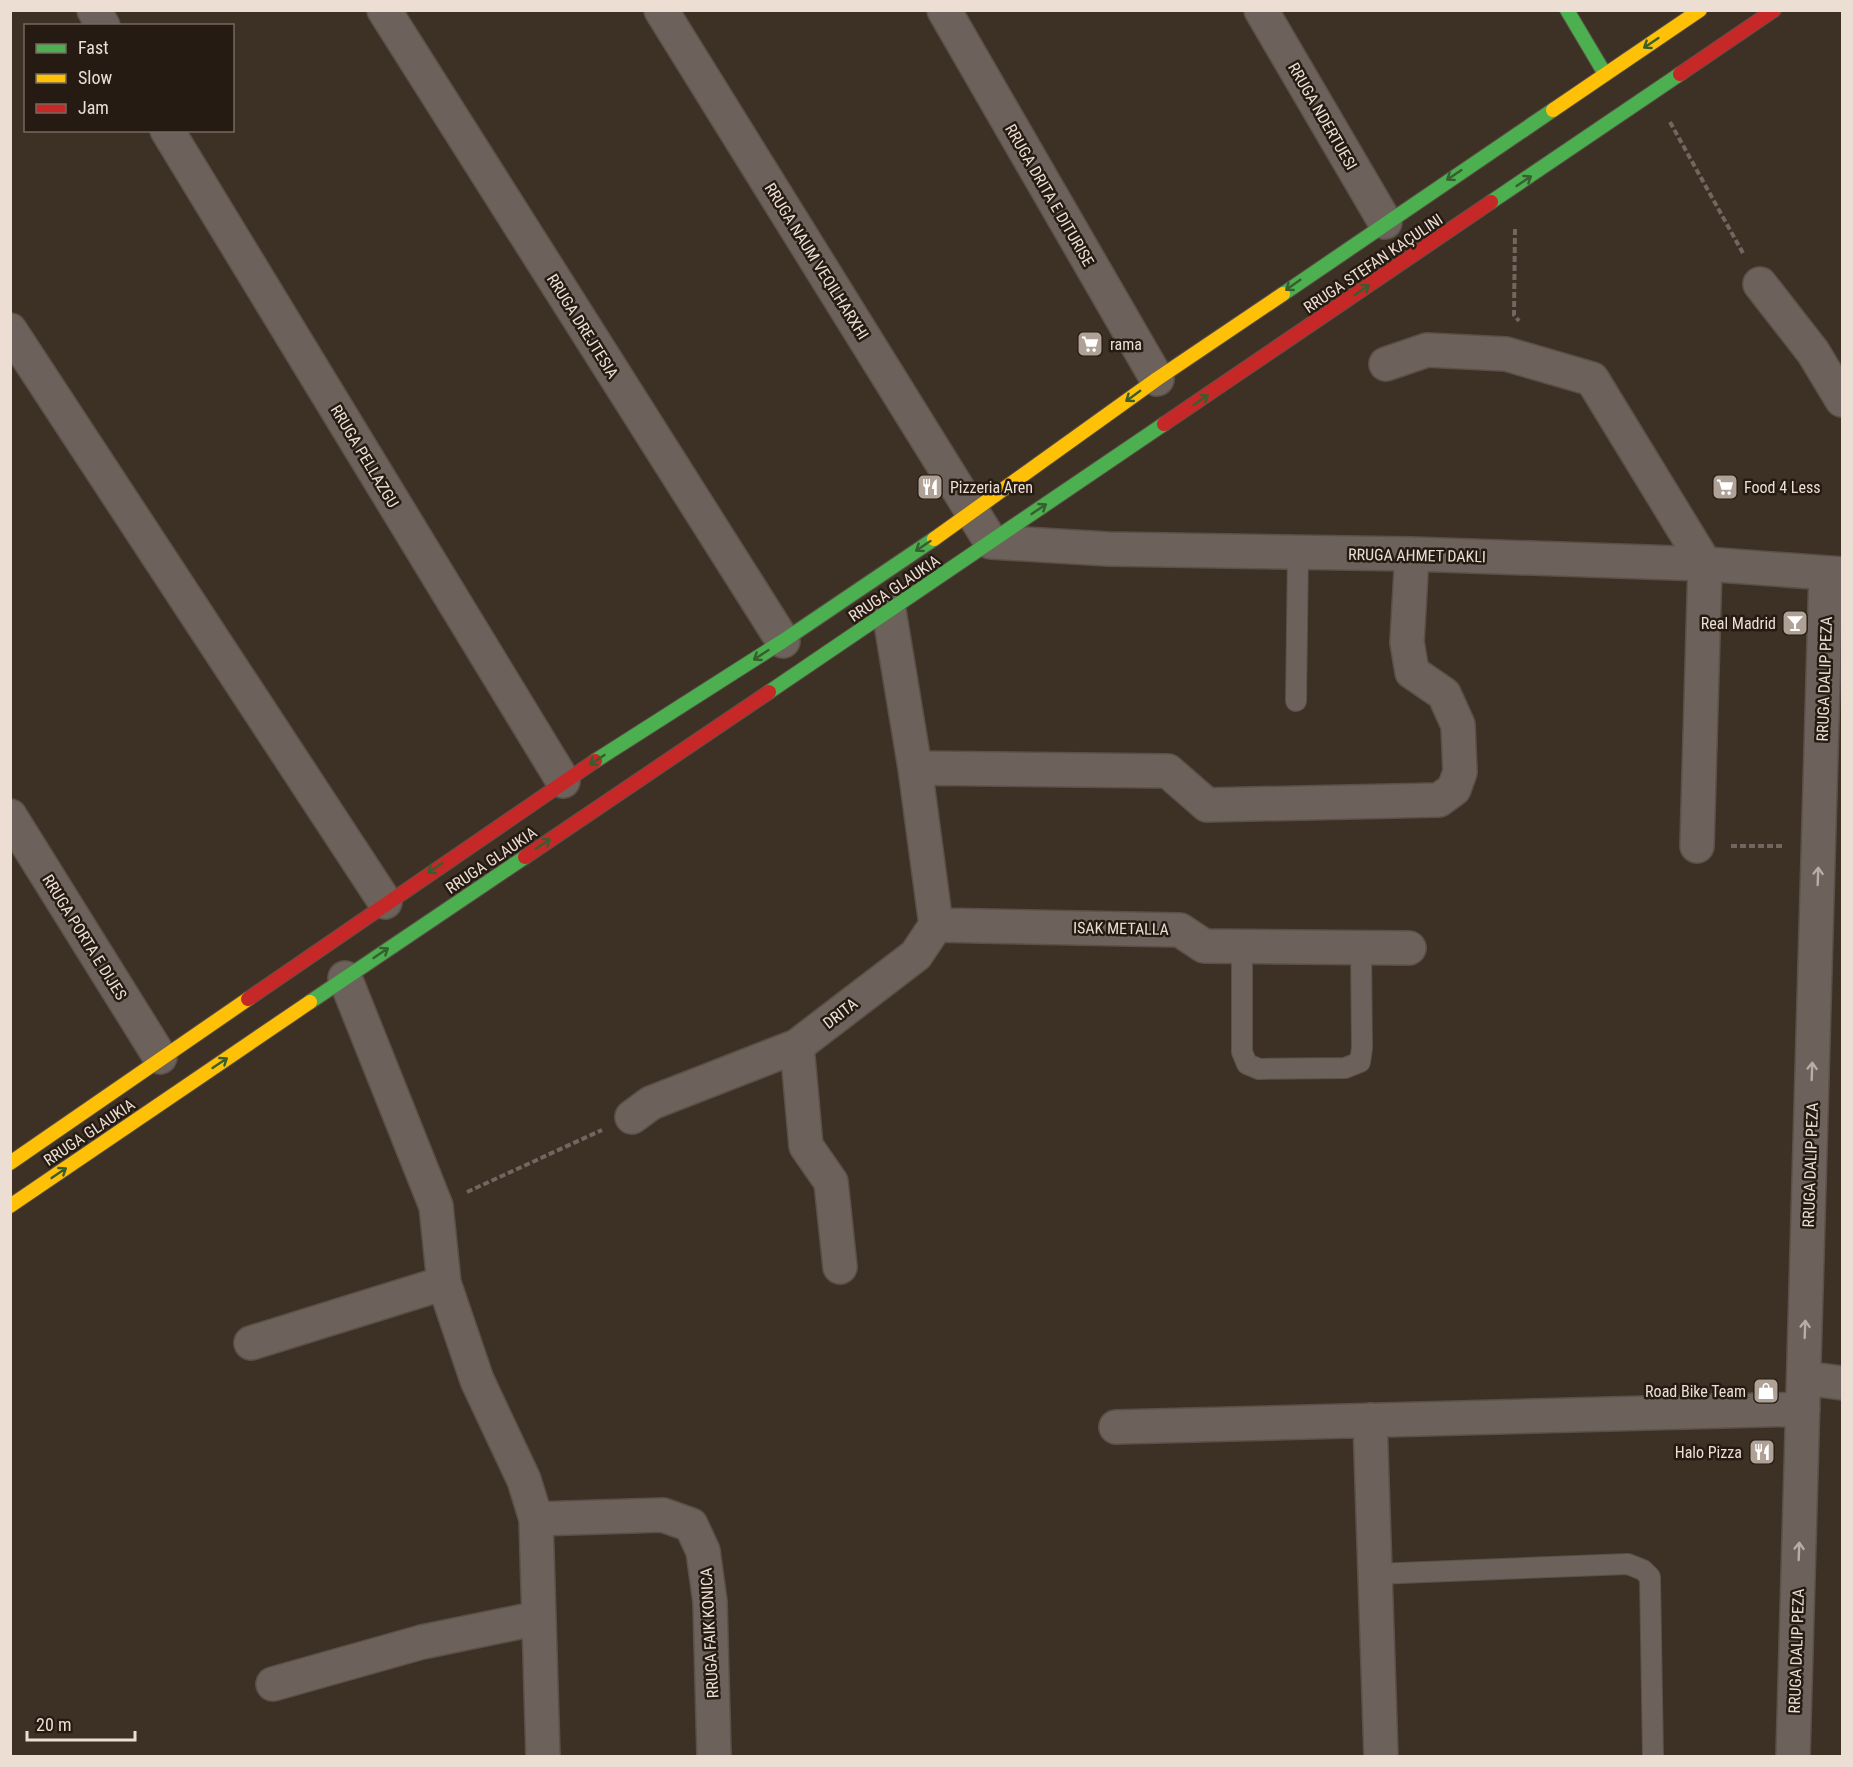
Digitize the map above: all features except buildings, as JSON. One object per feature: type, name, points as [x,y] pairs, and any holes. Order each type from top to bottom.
[{"type":"main road","points":[[1567,10],[1605,74]]},
{"type":"main road","name":"RRUGA STEFAN KAÇULINI","points":[[972,513],[1157,379],[1700,10]]},
{"type":"main road","name":"RRUGA STEFAN KAÇULINI","points":[[991,542],[1774,10]]},
{"type":"main road","name":"RRUGA GLAUKIA","points":[[10,1162],[563,781],[783,641],[972,513]]},
{"type":"main road","name":"RRUGA GLAUKIA","points":[[10,1206],[991,542]]},
{"type":"street","points":[[94,10],[103,24]]},
{"type":"street","name":"RRUGA DREJTESIA","points":[[384,10],[783,641]]},
{"type":"street","name":"RRUGA NAUM VEQILHARXHI","points":[[661,10],[991,542]]},
{"type":"street","name":"RRUGA DRITA E DITURISE","points":[[944,10],[1157,379]]},
{"type":"street","name":"RRUGA NDERTUESI","points":[[1261,10],[1385,222]]},
{"type":"street","name":"RRUGA PELLAZGU","points":[[168,132],[563,781]]},
{"type":"street","points":[[1760,284],[1813,352],[1842,400]]},
{"type":"street","points":[[10,330],[385,902]]},
{"type":"street","points":[[1386,364],[1427,350],[1506,354],[1592,379],[1705,564],[1697,846]]},
{"type":"street","name":"RRUGA AHMET DAKLI","points":[[991,542],[1107,549],[1412,554],[1705,564],[1834,573]]},
{"type":"street","points":[[915,768],[1168,771],[1206,805],[1439,800],[1454,789],[1460,772],[1458,724],[1444,694],[1412,672],[1407,642],[1412,554]]},
{"type":"street","name":"RRUGA DALIP PEZA","points":[[1793,1756],[1819,847],[1834,573]]},
{"type":"street","points":[[889,611],[915,768],[936,925]]},
{"type":"street","name":"RRUGA PORTA E DIJES","points":[[10,816],[160,1057]]},
{"type":"street","name":"ISAK METALLA","points":[[936,925],[1180,930],[1204,946],[1409,948]]},
{"type":"street","name":"DRITA","points":[[632,1117],[651,1103],[797,1046],[916,955],[936,925]]},
{"type":"street","points":[[345,978],[436,1206],[444,1284],[477,1380],[524,1480],[537,1519],[543,1756]]},
{"type":"street","points":[[797,1046],[806,1146],[831,1182],[840,1267]]},
{"type":"street","points":[[251,1343],[444,1284]]},
{"type":"street","points":[[1116,1427],[1370,1420],[1804,1393],[1842,1383]]},
{"type":"street","points":[[1370,1420],[1381,1756]]},
{"type":"street","name":"RRUGA FAIK KONICA","points":[[537,1519],[663,1515],[691,1525],[703,1551],[710,1602],[714,1756]]},
{"type":"street","points":[[273,1684],[422,1642],[539,1618]]},
{"type":"lane","points":[[1296,701],[1298,552]]},
{"type":"lane","points":[[1242,946],[1242,1052],[1247,1064],[1259,1069],[1345,1068],[1360,1062],[1362,1048],[1361,948]]},
{"type":"lane","points":[[1375,1574],[1628,1564],[1643,1570],[1650,1577],[1653,1756]]},
{"type":"path","points":[[1654,93],[1760,284]]},
{"type":"path","points":[[1513,188],[1514,315],[1524,328]]},
{"type":"path","points":[[1697,846],[1819,847]]},
{"type":"path","points":[[436,1206],[632,1117]]},
{"type":"traffic: fast","points":[[1567,10],[1605,74]]},
{"type":"traffic: fast","points":[[1491,202],[1680,74]]},
{"type":"traffic: fast","points":[[1283,294],[1553,110]]},
{"type":"traffic: fast","points":[[769,692],[1164,424]]},
{"type":"traffic: fast","points":[[595,761],[783,641],[934,539]]},
{"type":"traffic: fast","points":[[310,1002],[525,857]]},
{"type":"traffic: slow","points":[[1553,110],[1700,10]]},
{"type":"traffic: slow","points":[[934,539],[1157,379],[1283,294]]},
{"type":"traffic: slow","points":[[10,1163],[248,999]]},
{"type":"traffic: slow","points":[[10,1206],[310,1002]]},
{"type":"traffic: jam","points":[[1680,74],[1774,10]]},
{"type":"traffic: jam","points":[[1164,424],[1491,202]]},
{"type":"traffic: jam","points":[[525,857],[769,692]]},
{"type":"traffic: jam","points":[[248,999],[595,761]]},
{"type":"place","name":"rama","points":[[1090,344]]},
{"type":"place","name":"Pizzeria Aren","points":[[930,487]]},
{"type":"place","name":"Food 4 Less","points":[[1725,487]]},
{"type":"place","name":"Real Madrid","points":[[1795,623]]},
{"type":"place","name":"Road Bike Team","points":[[1766,1391]]},
{"type":"place","name":"Halo Pizza","points":[[1762,1452]]}]
